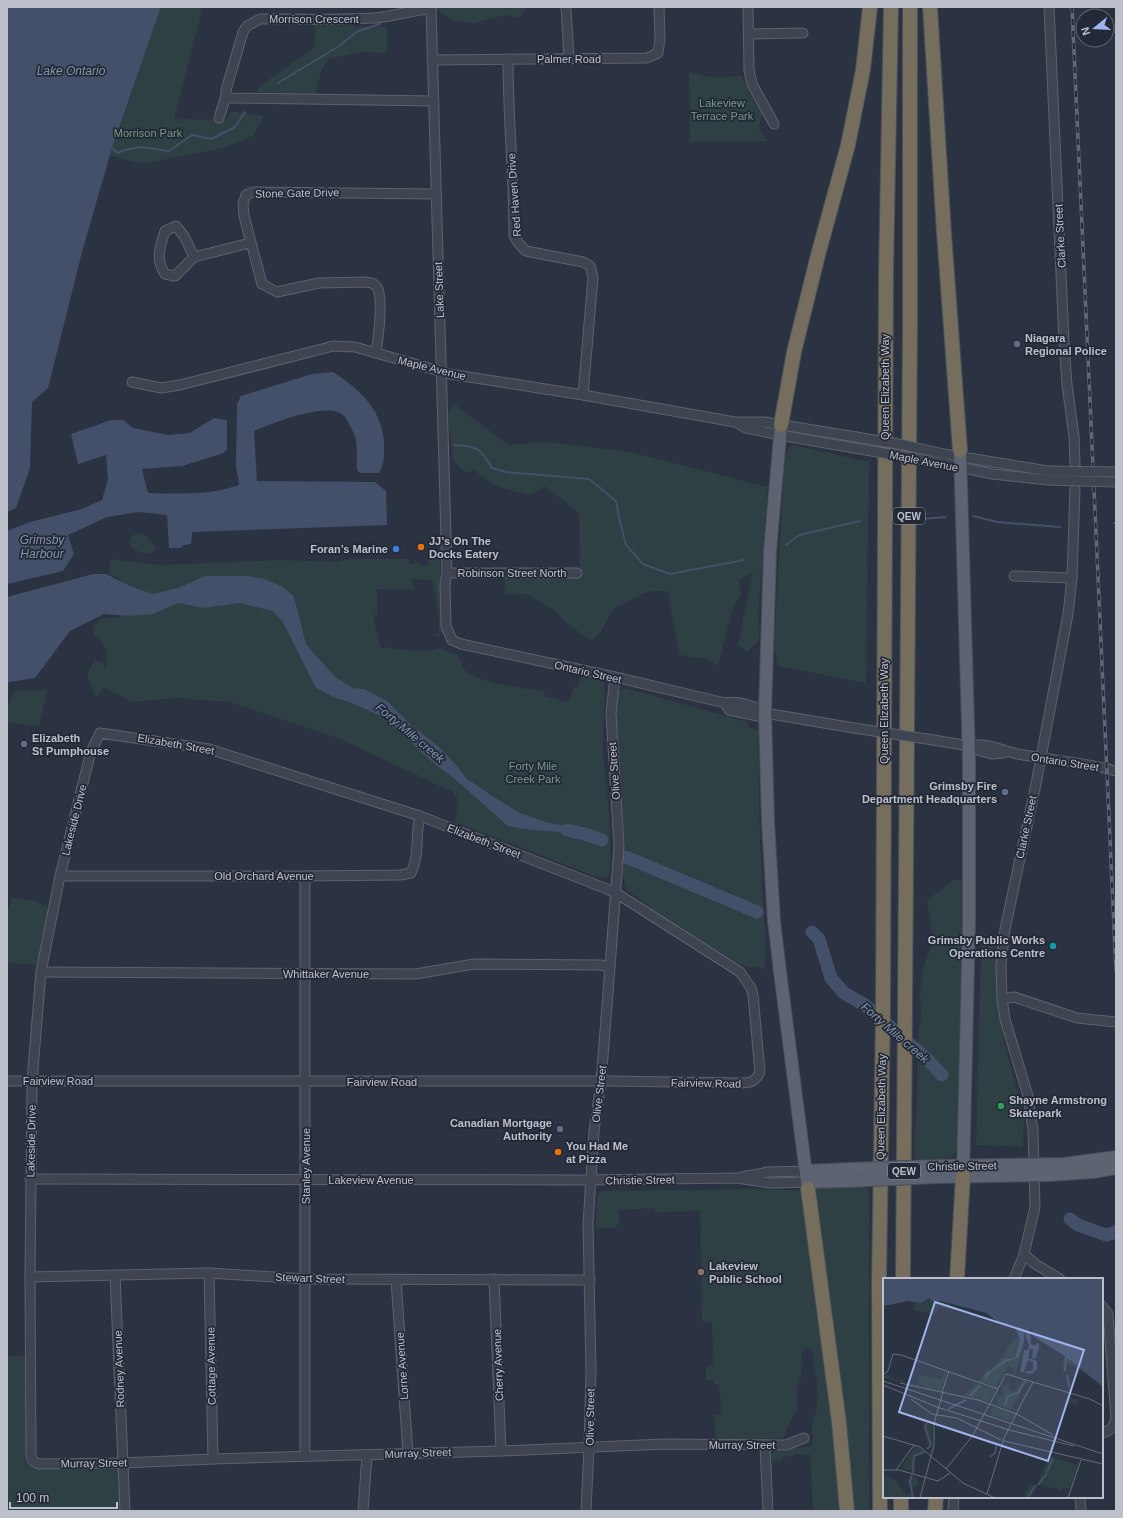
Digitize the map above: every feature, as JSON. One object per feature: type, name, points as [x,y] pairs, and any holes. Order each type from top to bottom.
[{"type":"highway","points":[[781,430],[794,352],[818,255],[848,145],[863,70],[870,7]]},
{"type":"highway","name":"Queen Elizabeth Way","points":[[880,1511],[879,1283],[883,1011],[886,280],[891,7]]},
{"type":"highway","name":"Queen Elizabeth Way","points":[[903,1278],[910,333],[910,7]]},
{"type":"highway","points":[[930,7],[960,458]]},
{"type":"highway","points":[[957,1278],[964,1171]]},
{"type":"highway","points":[[807,1180],[839,1422],[847,1511]]},
{"type":"highway","points":[[901,1498],[901,1511]]},
{"type":"highway","points":[[935,1511],[936,1498]]},
{"type":"main road","points":[[781,430],[770,551],[765,713],[768,822],[774,921],[807,1180]]},
{"type":"main road","points":[[960,458],[969,746],[969,923],[964,1171]]},
{"type":"main road","name":"Christie Street","points":[[1092,1166],[1116,1157]]},
{"type":"main road","name":"Christie Street","points":[[807,1180],[891,1169],[936,1171],[1035,1170],[1064,1164],[1116,1168]]},
{"type":"street","points":[[566,7],[569,58]]},
{"type":"street","name":"Palmer Road","points":[[432,60],[647,58],[658,52],[660,39],[659,7]]},
{"type":"street","points":[[748,7],[749,70],[752,84],[774,124]]},
{"type":"street","name":"Clarke Street","points":[[1049,7],[1064,341],[1067,385],[1074,436],[1075,465]]},
{"type":"street","name":"Lake Street","points":[[431,8],[447,573],[445,584],[446,626],[452,640]]},
{"type":"street","name":"Morrison Crescent","points":[[219,118],[243,32],[247,26],[260,19],[373,18],[431,8]]},
{"type":"street","points":[[749,34],[803,33]]},
{"type":"street","name":"Red Haven Drive","points":[[508,59],[508,102],[514,190],[514,235],[519,245],[526,251],[583,262],[590,266],[593,277],[583,395]]},
{"type":"street","points":[[226,96],[231,98],[434,101]]},
{"type":"street","name":"Stone Gate Drive","points":[[376,353],[379,333],[380,298],[377,286],[373,283],[366,282],[319,283],[277,292],[262,284],[250,243],[242,204],[246,195],[253,192],[436,194]]},
{"type":"street","points":[[194,257],[184,236],[176,226],[165,231],[158,254],[160,268],[164,274],[175,276],[194,257],[250,243]]},
{"type":"street","name":"Maple Avenue","points":[[132,382],[160,388],[180,385],[333,346],[355,347],[442,372],[736,422],[764,422],[781,430],[837,445],[941,464],[960,458]]},
{"type":"street","name":"Maple Avenue","points":[[781,430],[838,434],[904,445],[1048,476],[1116,482]]},
{"type":"street","name":"Maple Avenue","points":[[1048,476],[1116,472]]},
{"type":"street","name":"Clarke Street","points":[[1014,1278],[1024,1254],[1035,1207],[1035,1170],[1033,1130],[1028,1096],[1005,1019],[1002,998],[1001,965],[1005,929],[1063,646],[1072,578],[1075,488]]},
{"type":"street","name":"Robinson Street North","points":[[447,573],[577,573]]},
{"type":"street","points":[[1014,576],[1072,578]]},
{"type":"street","name":"Ontario Street","points":[[452,640],[461,644],[615,677],[725,703],[730,702],[759,708],[765,713],[969,746],[974,744],[981,745],[1014,753],[1116,771]]},
{"type":"street","name":"Olive Street","points":[[586,1511],[590,1448],[591,1370],[588,1224],[594,1132],[601,1082],[616,893],[618,847],[618,811],[612,744],[611,713],[615,677]]},
{"type":"street","name":"Elizabeth Street","points":[[100,733],[209,749],[420,816],[616,893],[740,972],[751,988],[753,995],[760,1072],[756,1080]]},
{"type":"street","name":"Lakeside Drive","points":[[32,1460],[30,1179],[32,1081],[41,972],[60,876],[91,751],[100,733]]},
{"type":"street","name":"Old Orchard Avenue","points":[[60,876],[400,875],[411,873],[415,864],[417,824],[420,816]]},
{"type":"street","name":"Stanley Avenue","points":[[305,876],[305,1456]]},
{"type":"street","name":"Whittaker Avenue","points":[[41,972],[416,974],[474,964],[610,967]]},
{"type":"street","points":[[1002,998],[1014,997],[1078,1018],[1116,1022]]},
{"type":"street","name":"Fairview Road","points":[[7,1081],[749,1083],[756,1080]]},
{"type":"street","name":"Christie Street","points":[[591,1180],[737,1178],[768,1172],[807,1180]]},
{"type":"street","name":"Lakeview Avenue","points":[[30,1179],[591,1180]]},
{"type":"street","points":[[1024,1254],[1035,1264],[1058,1278]]},
{"type":"street","name":"Stewart Street","points":[[30,1277],[210,1273],[306,1279],[590,1280]]},
{"type":"street","name":"Cottage Avenue","points":[[210,1273],[213,1459]]},
{"type":"street","name":"Rodney Avenue","points":[[115,1276],[123,1463]]},
{"type":"street","name":"Cherry Avenue","points":[[494,1279],[501,1451]]},
{"type":"street","name":"Lorne Avenue","points":[[396,1280],[408,1453]]},
{"type":"street","points":[[1103,1307],[1108,1314],[1116,1418],[1114,1426],[1106,1431]]},
{"type":"street","name":"Murray Street","points":[[32,1460],[38,1464],[123,1463],[590,1448],[665,1444],[786,1445],[804,1438]]},
{"type":"street","points":[[765,1445],[768,1511]]},
{"type":"street","points":[[363,1511],[367,1455]]},
{"type":"street","points":[[123,1463],[125,1511]]},
{"type":"street","points":[[953,1511],[954,1498]]},
{"type":"street","points":[[1080,1498],[1080,1511]]},
{"type":"green space","name":"Morrison Park","points":[[161,7],[203,7],[174,119],[226,120],[230,111],[264,116],[253,136],[223,148],[141,164],[110,155]]},
{"type":"green space","points":[[437,7],[528,7],[519,18],[506,15],[474,23],[453,21],[437,9]]},
{"type":"green space","points":[[316,25],[387,27],[387,53],[361,52],[328,59],[322,69],[315,94],[256,92],[260,86],[314,48]]},
{"type":"green space","name":"Lakeview Terrace Park","points":[[689,71],[708,77],[742,76],[750,95],[762,113],[759,129],[768,141],[690,142]]},
{"type":"green space","points":[[453,403],[508,445],[545,442],[630,452],[768,487],[758,616],[759,640],[747,652],[738,645],[753,572],[739,580],[741,595],[733,607],[718,666],[706,659],[679,655],[668,592],[653,591],[640,595],[615,607],[600,633],[592,641],[565,622],[554,610],[527,594],[504,594],[505,579],[580,576],[579,513],[545,486],[530,495],[507,490],[494,485],[475,470],[466,473],[453,460],[448,416]]},
{"type":"green space","points":[[792,445],[869,462],[866,683],[778,666],[774,646],[785,455]]},
{"type":"green space","points":[[139,533],[145,535],[151,540],[156,548],[154,552],[145,554],[130,546],[129,540],[133,535]]},
{"type":"green space","name":"Forty Mile Creek Park","points":[[429,554],[440,554],[442,632],[438,637],[433,634],[439,634],[439,620],[432,580],[412,579],[413,589],[377,589],[377,614],[374,614],[374,622],[381,648],[386,647],[412,651],[431,651],[440,648],[459,656],[462,666],[471,675],[503,685],[545,691],[544,696],[569,702],[574,687],[578,687],[581,676],[603,681],[605,684],[603,753],[610,824],[610,873],[606,878],[599,878],[455,822],[458,800],[453,792],[340,739],[230,702],[178,698],[131,702],[105,687],[96,698],[87,676],[95,661],[102,662],[106,668],[107,651],[98,636],[94,635],[94,626],[101,618],[118,618],[146,592],[130,586],[110,574],[110,559],[160,565],[280,560],[340,562],[353,559],[409,559],[410,564],[419,563],[420,565],[426,566],[428,565]]},
{"type":"green space","points":[[625,688],[748,722],[748,727],[758,730],[760,841],[766,961],[764,963],[764,970],[757,966],[752,968],[740,964],[672,925],[626,889],[623,876],[624,854],[616,707],[618,692]]},
{"type":"green space","points":[[47,690],[39,726],[7,722],[7,709],[14,691]]},
{"type":"green space","points":[[952,880],[961,880],[964,883],[959,1147],[953,1156],[947,1159],[914,1159],[918,1074],[918,1031],[921,1021],[920,995],[923,969],[933,940],[927,901]]},
{"type":"green space","points":[[12,898],[35,901],[48,908],[40,965],[7,963],[7,912]]},
{"type":"green space","points":[[999,934],[997,1000],[1005,1045],[1024,1116],[1023,1147],[976,1145],[981,936]]},
{"type":"green space","points":[[813,1188],[869,1188],[869,1511],[853,1511]]},
{"type":"green space","points":[[798,1190],[803,1195],[837,1467],[840,1511],[813,1511],[810,1455],[794,1454],[794,1456],[782,1457],[782,1460],[772,1461],[772,1454],[774,1451],[783,1448],[811,1447],[813,1439],[812,1426],[816,1410],[817,1390],[811,1348],[805,1348],[802,1353],[801,1378],[797,1386],[797,1411],[787,1427],[784,1438],[716,1440],[714,1415],[722,1415],[719,1384],[714,1384],[713,1380],[706,1380],[706,1366],[713,1365],[712,1322],[702,1322],[700,1211],[655,1212],[655,1208],[619,1210],[620,1225],[616,1225],[615,1228],[596,1228],[597,1196],[602,1191]]},
{"type":"green space","points":[[31,1355],[25,1465],[120,1467],[121,1511],[7,1511],[7,1356]]},
{"type":"water","name":"Lake Ontario","points":[[7,7],[161,7],[112,148],[82,252],[48,388],[32,402],[30,468],[16,508],[7,512]]},
{"type":"water","name":"Grimsby Harbour","points":[[333,372],[362,395],[376,414],[384,437],[384,459],[379,473],[360,473],[357,470],[356,440],[350,426],[345,417],[338,412],[327,411],[301,415],[254,431],[257,481],[375,482],[386,491],[387,525],[192,532],[191,544],[184,545],[181,548],[169,548],[167,515],[139,512],[107,517],[68,535],[74,554],[63,571],[7,584],[7,531],[30,522],[82,509],[102,500],[108,479],[106,455],[78,464],[71,434],[111,420],[123,420],[133,428],[168,435],[190,433],[214,418],[227,420],[227,449],[224,453],[182,466],[142,469],[149,493],[172,494],[217,491],[239,485],[236,466],[237,404],[241,396],[312,374]]},
{"type":"water","points":[[93,574],[106,574],[130,586],[153,594],[178,588],[205,576],[248,576],[264,579],[281,586],[294,597],[306,644],[335,677],[353,688],[364,689],[387,701],[410,724],[439,747],[467,779],[497,799],[520,813],[549,823],[585,827],[583,839],[579,839],[569,833],[508,826],[456,780],[431,761],[386,718],[349,702],[333,697],[316,688],[283,622],[273,611],[239,603],[203,608],[178,603],[153,614],[129,616],[104,614],[70,631],[35,678],[9,682],[7,687],[7,597]]},
{"type":"waterway","points":[[278,83],[339,46],[358,31],[380,24]]},
{"type":"waterway","points":[[112,148],[118,153],[124,150],[141,147],[169,151],[192,135],[211,139],[235,127],[245,112]]},
{"type":"waterway","points":[[454,445],[468,446],[477,449],[485,456],[492,468],[506,472],[589,479],[616,501],[626,545],[643,564],[670,574],[744,560]]},
{"type":"waterway","points":[[973,516],[997,522],[1060,527]]},
{"type":"waterway","points":[[921,519],[946,517]]},
{"type":"waterway","points":[[786,545],[799,535],[860,521]]},
{"type":"waterway","name":"Forty Mile creek","points":[[567,830],[602,840]]},
{"type":"waterway","name":"Forty Mile creek","points":[[626,857],[757,912]]},
{"type":"waterway","name":"Forty Mile creek","points":[[812,932],[819,939],[831,978],[844,993],[865,1005],[926,1058],[942,1075]]},
{"type":"waterway","name":"Forty Mile creek","points":[[1070,1219],[1078,1225],[1106,1235],[1116,1232]]},
{"type":"railway","points":[[1072,7],[1116,971]]},
{"type":"place","name":"Niagara Regional Police","points":[[1017,344]]},
{"type":"place","name":"JJ’s On The Docks Eatery","points":[[421,547]]},
{"type":"place","name":"Foran’s Marine","points":[[396,549]]},
{"type":"place","name":"Elizabeth St Pumphouse","points":[[24,744]]},
{"type":"place","name":"Grimsby Fire Department Headquarters","points":[[1005,792]]},
{"type":"place","name":"Grimsby Public Works Operations Centre","points":[[1053,946]]},
{"type":"place","name":"Shayne Armstrong Skatepark","points":[[1001,1106]]},
{"type":"place","name":"Canadian Mortgage Authority","points":[[560,1129]]},
{"type":"place","name":"You Had Me at Pizza","points":[[558,1152]]},
{"type":"place","name":"Lakeview Public School","points":[[701,1272]]}]
